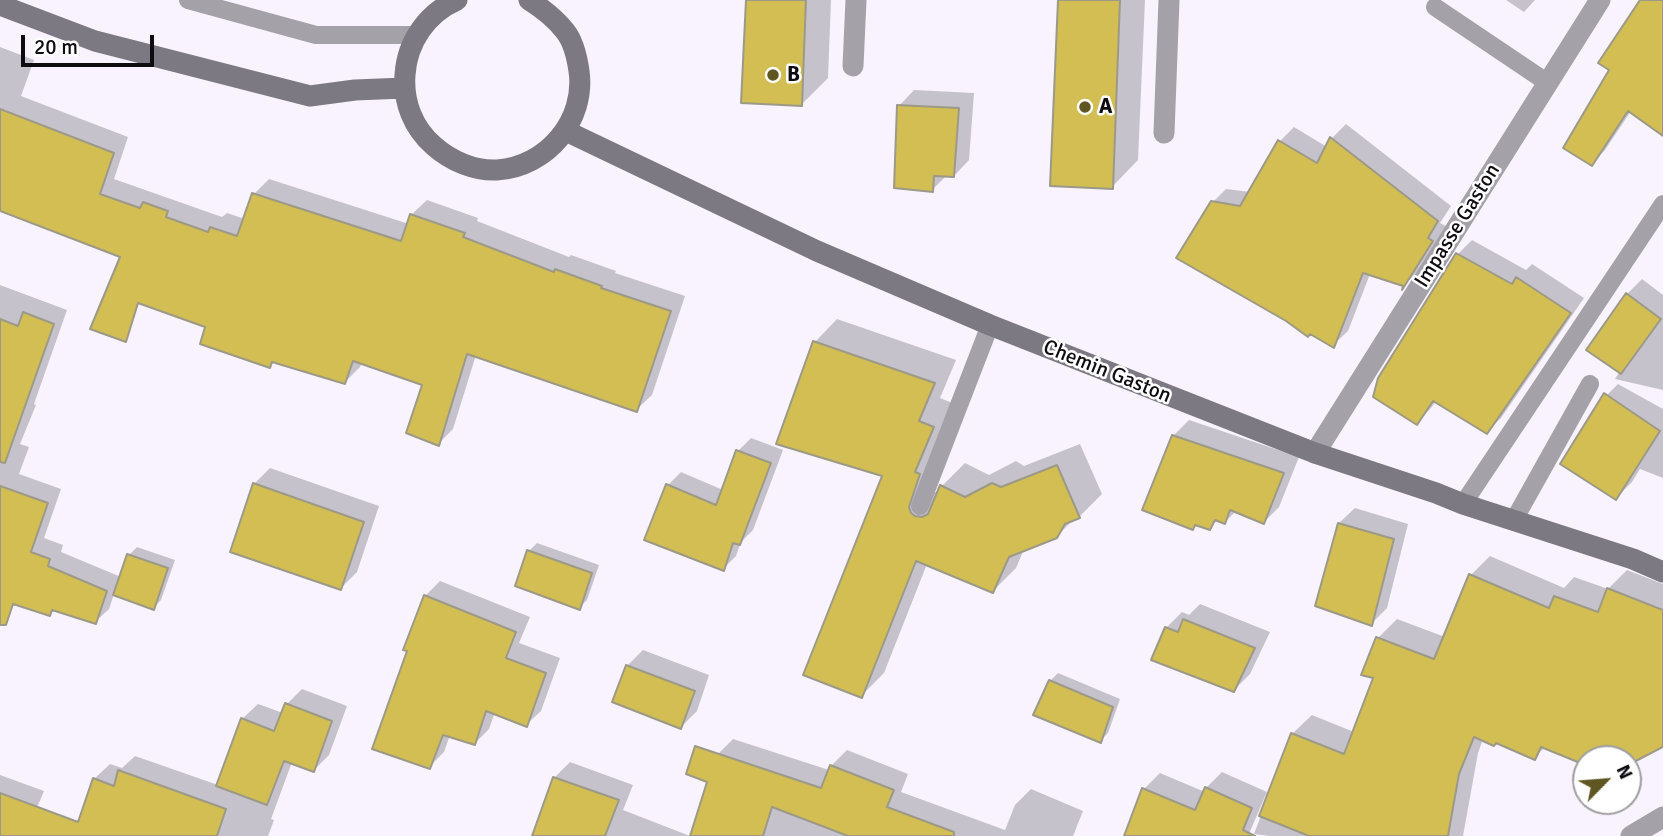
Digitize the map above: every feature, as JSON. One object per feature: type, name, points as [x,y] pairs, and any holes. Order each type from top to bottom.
[{"type":"street","points":[[457,0],[433,15],[416,35],[406,60],[404,88],[410,114],[424,138],[445,156],[470,167],[497,170],[524,164],[548,151],[566,131],[577,108],[581,82],[578,57],[567,33],[550,14],[529,0]]},
{"type":"street","points":[[853,66],[856,0]]},
{"type":"street","points":[[1164,133],[1169,0]]},
{"type":"street","name":"Impasse Gaston","points":[[1315,453],[1600,0]]},
{"type":"street","points":[[0,5],[95,41],[310,96],[355,90],[404,88]]},
{"type":"street","name":"Chemin Gaston","points":[[566,131],[817,251],[990,325],[1315,453],[1436,493],[1463,505],[1633,559],[1663,572]]},
{"type":"street","points":[[1631,836],[1663,817]]},
{"type":"lane","points":[[188,0],[316,35],[416,35]]},
{"type":"lane","points":[[1435,7],[1548,83]]},
{"type":"lane","points":[[1463,505],[1663,204]]},
{"type":"lane","points":[[920,506],[990,325]]},
{"type":"lane","points":[[1514,520],[1590,384]]},
{"type":"building","name":"B","points":[[746,0],[806,0],[802,106],[741,103]]},
{"type":"building","name":"A","points":[[1058,0],[1120,0],[1113,189],[1050,186]]},
{"type":"building","points":[[1640,0],[1663,0],[1663,136],[1628,111],[1592,166],[1563,148],[1609,70],[1598,63]]},
{"type":"building","points":[[897,105],[959,108],[954,177],[934,176],[933,192],[894,188]]},
{"type":"building","points":[[0,109],[114,153],[100,194],[140,208],[143,202],[168,211],[166,217],[208,232],[210,227],[237,236],[252,193],[401,241],[410,214],[465,233],[463,237],[554,272],[555,269],[602,286],[601,288],[671,311],[637,412],[467,354],[439,446],[406,433],[422,385],[353,361],[345,384],[272,362],[270,368],[200,344],[205,327],[138,303],[126,342],[90,329],[120,257],[0,211]]},
{"type":"building","points":[[1330,137],[1438,221],[1428,238],[1433,241],[1402,290],[1403,286],[1363,273],[1334,348],[1310,334],[1308,337],[1286,321],[1176,258],[1211,201],[1240,206],[1278,140],[1317,163]]},
{"type":"building","points":[[1456,253],[1512,284],[1516,277],[1571,313],[1487,434],[1433,401],[1417,425],[1373,397],[1378,378]]},
{"type":"building","points":[[1626,293],[1661,319],[1621,374],[1586,350]]},
{"type":"building","points":[[23,312],[54,324],[5,463],[0,462],[0,319],[18,326]]},
{"type":"building","points":[[813,341],[935,383],[919,421],[934,427],[915,472],[920,474],[909,507],[915,516],[928,514],[940,485],[965,497],[992,483],[1001,487],[1057,465],[1080,518],[1065,524],[1057,538],[1009,557],[993,593],[916,561],[862,698],[803,675],[882,476],[776,444]]},
{"type":"building","points":[[1604,393],[1660,431],[1616,500],[1560,464]]},
{"type":"building","points":[[1172,435],[1284,473],[1264,524],[1230,510],[1225,524],[1215,520],[1210,530],[1195,525],[1193,530],[1142,510]]},
{"type":"building","points":[[736,450],[771,463],[740,545],[733,543],[724,571],[644,540],[666,484],[716,505]]},
{"type":"building","points":[[253,483],[364,522],[341,590],[230,552]]},
{"type":"building","points":[[0,486],[48,503],[31,552],[50,559],[48,566],[107,591],[96,624],[52,610],[50,616],[13,604],[6,625],[0,625]]},
{"type":"building","points":[[1338,523],[1394,539],[1372,626],[1315,606]]},
{"type":"building","points":[[527,550],[592,573],[580,610],[515,586]]},
{"type":"building","points":[[127,554],[168,568],[154,610],[113,595]]},
{"type":"building","points":[[1469,574],[1549,608],[1554,596],[1598,612],[1607,588],[1663,610],[1663,747],[1642,758],[1642,745],[1572,745],[1572,760],[1541,747],[1535,760],[1496,743],[1494,746],[1474,737],[1459,774],[1448,836],[1309,836],[1259,816],[1291,733],[1344,754],[1373,678],[1361,675],[1376,637],[1434,659]]},
{"type":"building","points":[[424,595],[516,632],[506,658],[546,673],[527,727],[486,711],[475,745],[443,735],[430,769],[372,749],[407,651],[403,650]]},
{"type":"building","points":[[1183,619],[1255,648],[1234,692],[1151,660],[1165,627],[1178,632]]},
{"type":"building","points":[[626,665],[695,691],[681,729],[612,702]]},
{"type":"building","points":[[1049,680],[1113,707],[1101,743],[1033,715]]},
{"type":"building","points":[[285,703],[332,721],[314,772],[284,761],[267,805],[216,786],[241,718],[274,731]]},
{"type":"building","points":[[695,746],[821,788],[830,765],[894,790],[887,807],[954,832],[954,836],[848,836],[772,807],[763,836],[690,836],[707,782],[686,774]]},
{"type":"building","points":[[118,770],[226,809],[217,836],[0,836],[0,793],[78,822],[93,778],[114,786]]},
{"type":"building","points":[[553,777],[619,800],[605,836],[532,836]]},
{"type":"building","points":[[1205,787],[1252,808],[1243,830],[1255,836],[1124,836],[1142,788],[1195,810]]},
{"type":"place","name":"B","points":[[773,75]]},
{"type":"place","name":"A","points":[[1085,107]]}]
